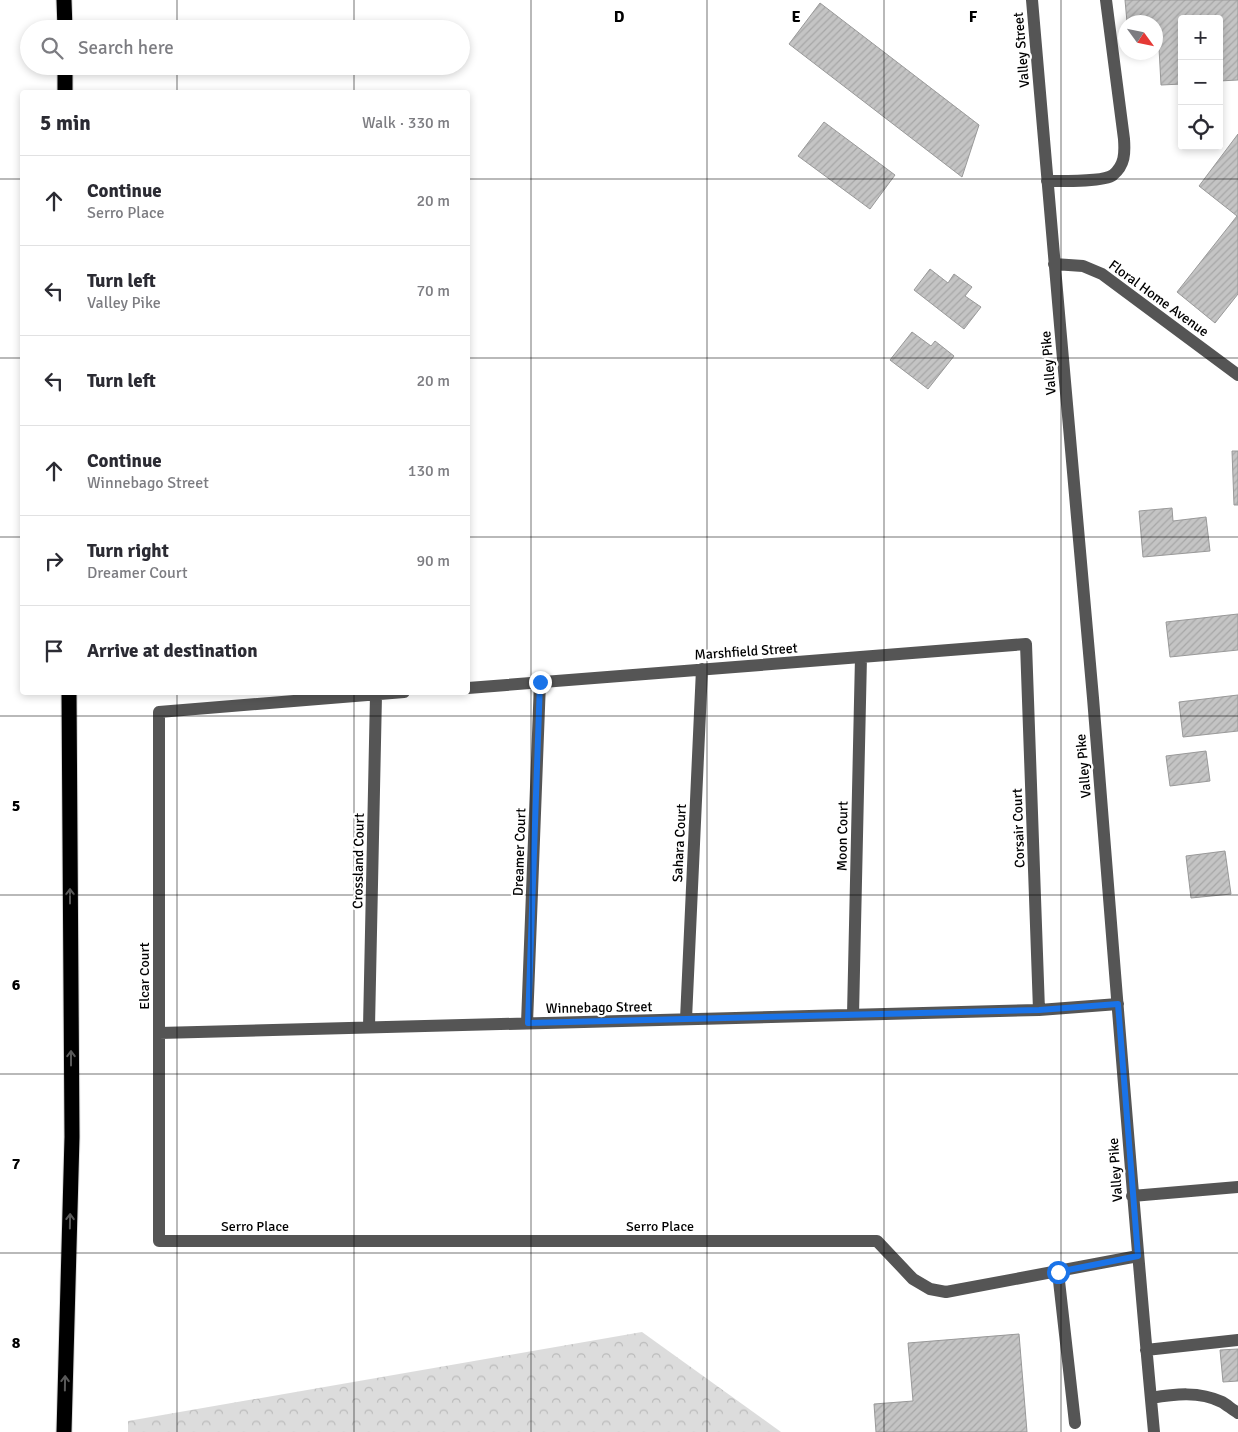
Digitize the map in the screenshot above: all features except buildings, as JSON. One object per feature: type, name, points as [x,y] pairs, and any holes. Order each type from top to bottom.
[{"type":"highway","points":[[64,0],[65,20]]},
{"type":"highway","points":[[65,75],[65,90]]},
{"type":"highway","points":[[64,1432],[72,1137],[69,695]]},
{"type":"street","name":"Valley Street","points":[[1032,0],[1040,98]]},
{"type":"street","points":[[1047,181],[1094,179],[1112,176],[1122,165],[1125,152],[1124,139],[1106,0]]},
{"type":"street","name":"Valley Pike","points":[[1040,98],[1118,1004],[1132,1196],[1154,1432]]},
{"type":"street","name":"Floral Home Avenue","points":[[1054,264],[1083,266],[1102,274],[1238,375]]},
{"type":"street","name":"Marshfield Street","points":[[470,688],[1026,644]]},
{"type":"street","name":"Corsair Court","points":[[1026,644],[1039,1010]]},
{"type":"street","name":"Moon Court","points":[[852,1015],[861,657]]},
{"type":"street","name":"Sahara Court","points":[[686,1019],[702,669]]},
{"type":"street","name":"Dreamer Court","points":[[528,1023],[540,682]]},
{"type":"street","name":"Elcar Court","points":[[158,1241],[159,712],[376,695]]},
{"type":"street","name":"Crossland Court","points":[[369,1027],[376,695]]},
{"type":"street","name":"Winnebago Street","points":[[159,1032],[1039,1010],[1118,1004]]},
{"type":"street","points":[[1132,1196],[1238,1187]]},
{"type":"street","name":"Serro Place","points":[[158,1241],[877,1241],[913,1279],[930,1289],[946,1292],[1138,1256]]},
{"type":"street","points":[[1058,1272],[1075,1423]]},
{"type":"street","points":[[1146,1350],[1238,1340]]},
{"type":"street","points":[[1151,1398],[1186,1393],[1198,1395],[1222,1402],[1238,1414]]},
{"type":"green space","points":[[642,1332],[781,1432],[128,1432],[128,1421]]},
{"type":"route","points":[[540,682],[528,1023],[1039,1010],[1118,1004],[1138,1256],[1058,1272]]}]
